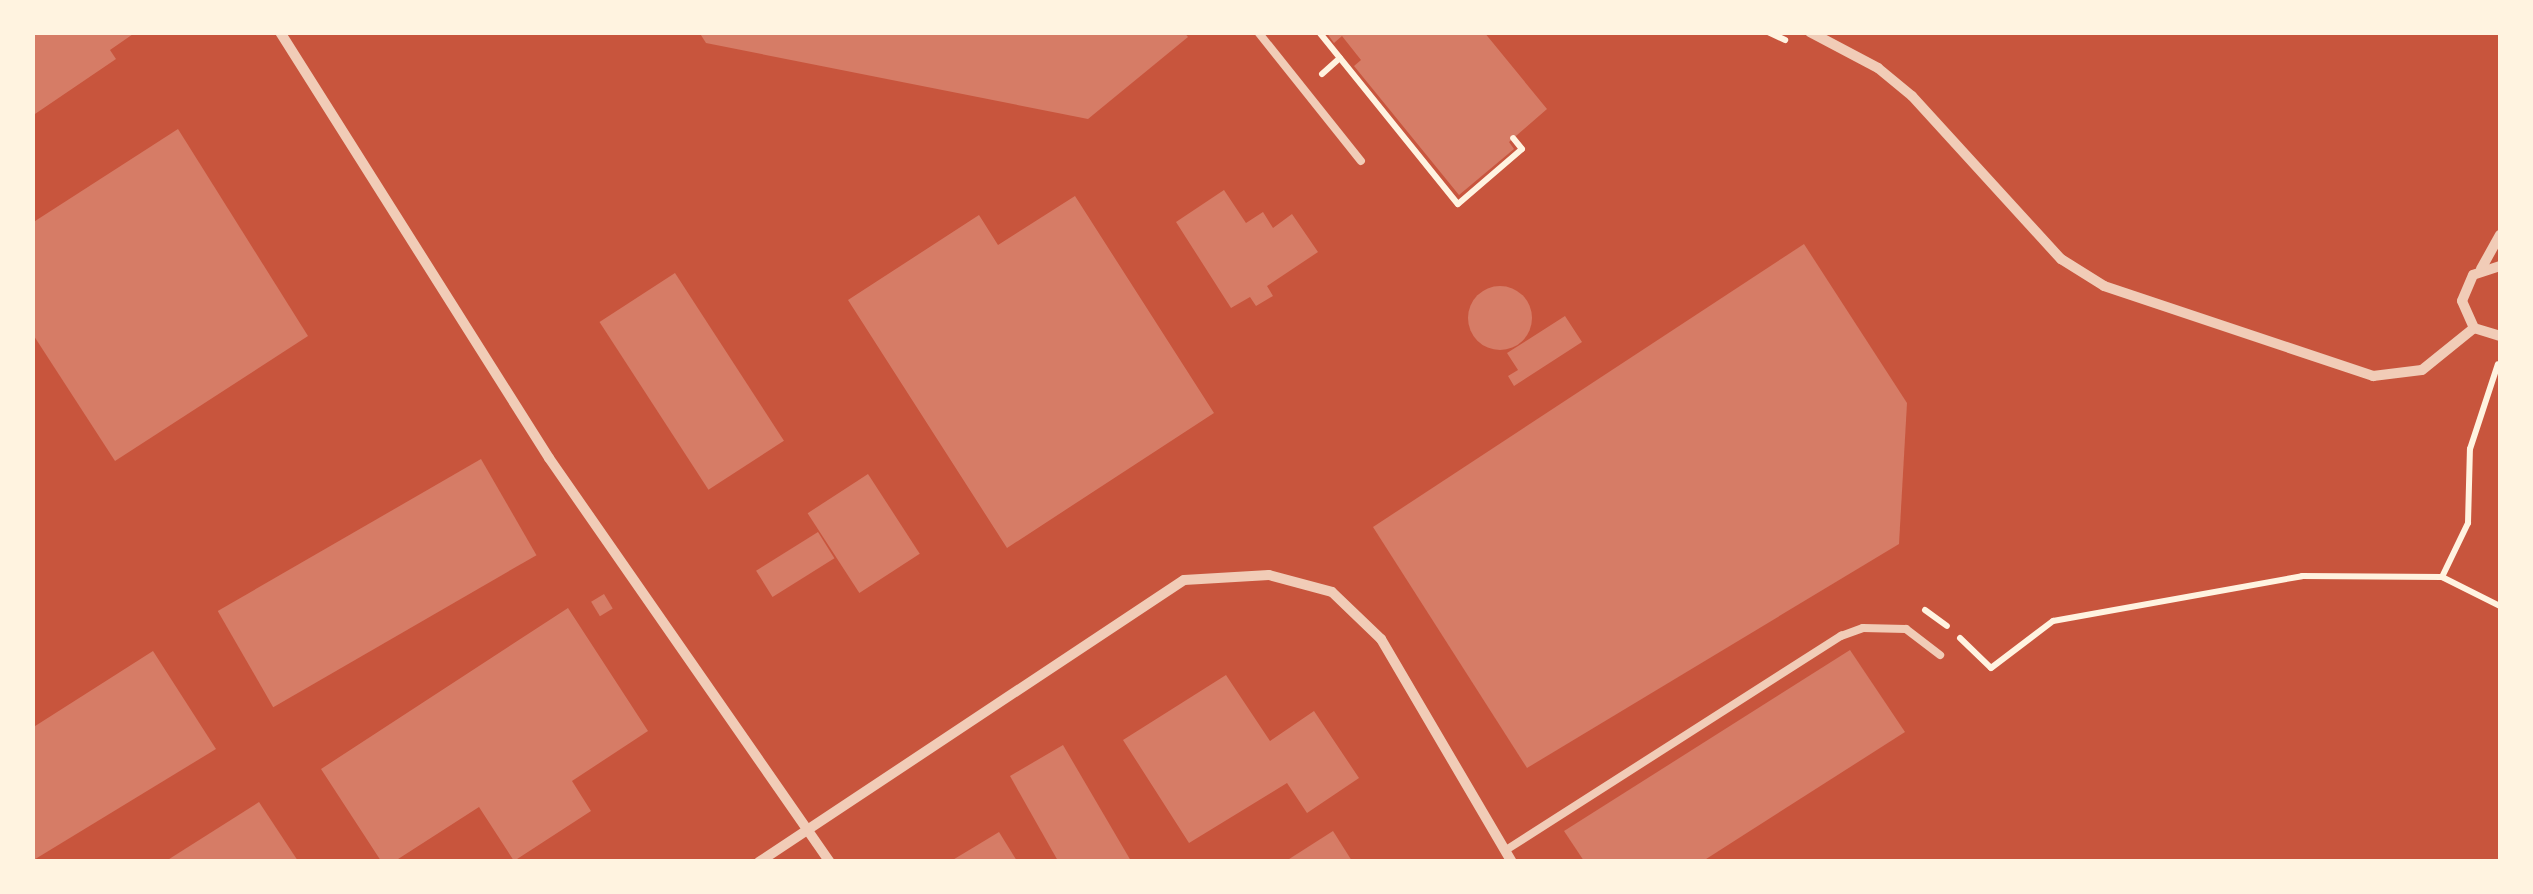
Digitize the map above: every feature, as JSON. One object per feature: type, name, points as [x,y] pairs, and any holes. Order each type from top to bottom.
[{"type":"street","points":[[280,32],[549,458],[830,862]]},
{"type":"street","points":[[1810,32],[1878,68],[1912,96],[2060,259],[2104,286],[2373,376],[2422,370],[2474,328]]},
{"type":"street","points":[[2498,338],[2474,328],[2462,301],[2500,235]]},
{"type":"street","points":[[2480,270],[2500,266]]},
{"type":"street","points":[[759,862],[1184,580],[1269,575],[1332,592],[1382,639],[1512,862]]},
{"type":"lane","points":[[1258,32],[1361,161]]},
{"type":"lane","points":[[1506,850],[1841,636],[1864,628],[1906,630],[1940,655]]},
{"type":"path","points":[[1318,32],[1458,204],[1522,148],[1513,138]]},
{"type":"path","points":[[2442,577],[2468,522],[2470,449],[2498,364]]},
{"type":"path","points":[[1990,668],[2053,621],[2302,576],[2442,577],[2500,606]]},
{"type":"building","points":[[32,32],[136,32],[110,50],[116,59],[32,116]]},
{"type":"building","points":[[699,32],[1184,32],[1188,37],[1088,119],[706,43]]},
{"type":"building","points":[[1326,32],[1484,32],[1547,109],[1509,142],[1514,149],[1459,195],[1354,66],[1361,60],[1342,36],[1334,43]]},
{"type":"building","points":[[178,129],[308,336],[115,461],[32,333],[32,223]]},
{"type":"building","points":[[1224,190],[1246,223],[1263,212],[1273,228],[1292,214],[1318,252],[1267,286],[1273,296],[1256,306],[1250,297],[1231,308],[1176,222]]},
{"type":"building","points":[[1075,196],[1214,413],[1007,548],[848,300],[979,215],[998,245]]},
{"type":"building","points":[[1804,244],[1907,403],[1899,544],[1527,768],[1373,527]]},
{"type":"building","points":[[675,273],[784,441],[708,490],[600,322]]},
{"type":"building","points":[[1500,286],[1522,296],[1532,318],[1522,340],[1500,350],[1478,340],[1468,318],[1478,296]]},
{"type":"building","points":[[1565,316],[1582,342],[1514,386],[1508,376],[1518,370],[1507,353]]},
{"type":"building","points":[[481,459],[536,555],[273,707],[218,611]]},
{"type":"building","points":[[868,474],[920,554],[859,593],[808,513]]},
{"type":"building","points":[[818,532],[834,558],[773,597],[756,571]]},
{"type":"building","points":[[604,594],[613,609],[600,616],[591,602]]},
{"type":"building","points":[[568,608],[648,731],[572,781],[591,811],[514,861],[479,807],[395,861],[381,861],[321,769]]},
{"type":"building","points":[[1850,650],[1905,732],[1703,861],[1584,861],[1564,831]]},
{"type":"building","points":[[153,651],[216,749],[32,861],[32,728]]},
{"type":"building","points":[[1226,675],[1270,741],[1314,711],[1359,778],[1307,813],[1287,783],[1189,843],[1123,740]]},
{"type":"building","points":[[1063,745],[1131,861],[1058,861],[1010,776]]},
{"type":"building","points":[[259,802],[298,861],[166,861]]},
{"type":"building","points":[[1333,831],[1352,861],[1286,861]]},
{"type":"building","points":[[999,832],[1017,861],[951,861]]}]
